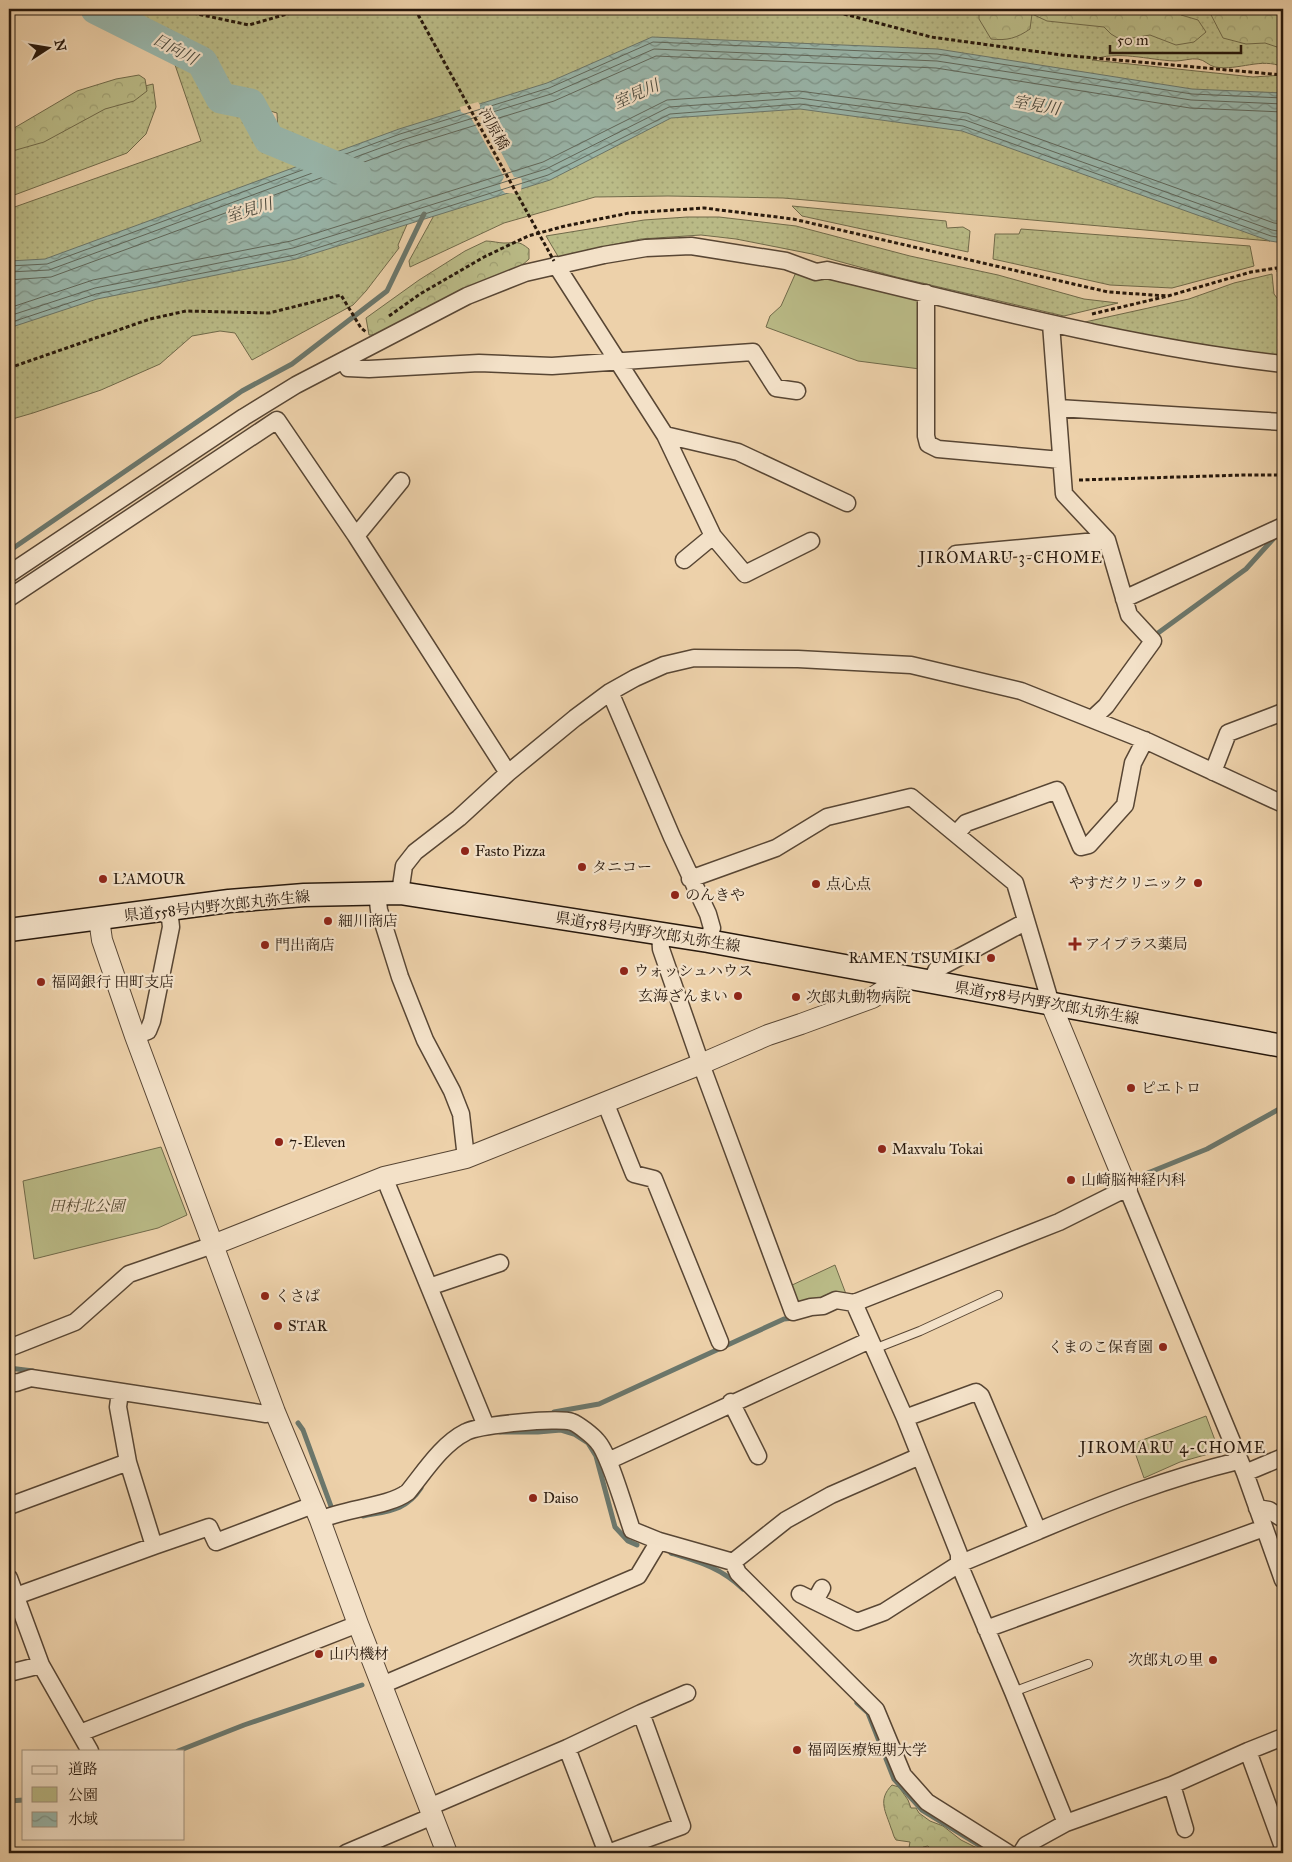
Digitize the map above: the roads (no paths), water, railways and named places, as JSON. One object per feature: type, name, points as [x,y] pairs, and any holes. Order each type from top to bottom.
[{"type":"main road","name":"県道558号内野次郎丸弥生線","points":[[9,930],[229,901],[304,895],[400,893],[708,941],[890,976],[931,981],[1283,1046]]},
{"type":"street","points":[[9,574],[244,417],[296,385],[467,296],[555,263],[646,248],[691,246],[786,261],[816,272],[828,270],[1051,324],[1145,344],[1230,358],[1283,364]]},
{"type":"street","points":[[555,263],[665,435],[713,536],[746,574],[811,541]]},
{"type":"street","points":[[926,293],[926,436],[928,444],[938,449],[1062,460]]},
{"type":"street","points":[[1051,324],[1064,494],[1107,540],[1129,615],[1153,641],[1106,706],[1092,719]]},
{"type":"street","points":[[344,361],[348,368],[369,369],[480,363],[552,366],[618,363],[753,352],[776,388],[797,391]]},
{"type":"street","points":[[1058,408],[1283,422]]},
{"type":"street","points":[[9,598],[277,420],[356,536],[508,773]]},
{"type":"street","points":[[665,435],[738,452],[847,503]]},
{"type":"street","points":[[356,536],[400,481]]},
{"type":"street","points":[[1124,599],[1283,526]]},
{"type":"street","points":[[684,560],[713,536]]},
{"type":"street","points":[[956,554],[1107,540]]},
{"type":"street","points":[[400,893],[404,866],[414,852],[459,818],[508,773],[575,718],[610,692],[635,678],[664,665],[694,658],[798,659],[911,665],[1021,691],[1145,740],[1283,804]]},
{"type":"street","points":[[610,692],[690,879],[708,914],[712,928],[708,941]]},
{"type":"street","points":[[1213,772],[1228,733],[1283,712]]},
{"type":"street","points":[[956,834],[966,823],[1057,790],[1080,847],[1089,845],[1125,805],[1133,763],[1145,740]]},
{"type":"street","points":[[690,879],[776,848],[827,817],[911,797],[1015,883],[1025,922],[1051,1004],[1178,1308],[1257,1508],[1283,1580]]},
{"type":"street","points":[[378,893],[379,910],[400,977],[425,1040],[452,1091],[461,1114],[466,1158]]},
{"type":"street","points":[[135,1036],[148,1031],[152,1021],[171,927],[169,909]]},
{"type":"street","points":[[99,919],[102,940],[135,1036],[275,1412],[316,1512],[447,1853]]},
{"type":"street","points":[[931,981],[937,969],[1025,922]]},
{"type":"street","points":[[660,934],[661,949],[700,1064],[793,1312],[846,1301],[1059,1222],[1125,1182]]},
{"type":"street","points":[[9,1348],[75,1322],[129,1274],[213,1245],[384,1177],[466,1158],[768,1035],[872,998],[886,989],[890,976]]},
{"type":"street","points":[[605,1102],[634,1174],[654,1179],[720,1342]]},
{"type":"street","points":[[384,1177],[486,1426]]},
{"type":"street","points":[[429,1287],[500,1264]]},
{"type":"street","points":[[846,1301],[872,1344],[905,1418],[959,1554],[958,1564],[1013,1692],[1066,1823]]},
{"type":"street","points":[[608,1461],[731,1402],[872,1344]]},
{"type":"street","points":[[9,1382],[16,1383],[31,1378],[266,1414],[275,1412]]},
{"type":"street","points":[[120,1392],[118,1407],[128,1462],[154,1546]]},
{"type":"street","points":[[905,1418],[976,1392],[981,1396],[1038,1530]]},
{"type":"street","points":[[731,1402],[758,1456]]},
{"type":"street","points":[[16,1596],[209,1527],[216,1542],[316,1512],[341,1512],[400,1498],[408,1492],[448,1444],[467,1431],[486,1426],[534,1421],[572,1422],[598,1442],[608,1461],[632,1530],[659,1541],[733,1562]]},
{"type":"street","points":[[733,1562],[786,1520],[830,1495],[920,1456]]},
{"type":"street","points":[[800,1594],[819,1595],[857,1622],[884,1612],[958,1564],[1130,1493],[1206,1468],[1241,1467],[1283,1457]]},
{"type":"street","points":[[9,1506],[128,1462]]},
{"type":"street","points":[[1257,1508],[1269,1510],[1283,1519]]},
{"type":"street","points":[[986,1629],[1264,1528]]},
{"type":"street","points":[[382,1686],[638,1576],[659,1541]]},
{"type":"street","points":[[733,1562],[738,1574],[876,1710],[903,1775],[927,1802],[1008,1853]]},
{"type":"street","points":[[9,1578],[41,1665],[89,1750]]},
{"type":"street","points":[[80,1733],[358,1624]]},
{"type":"street","points":[[9,1673],[41,1665]]},
{"type":"street","points":[[346,1853],[641,1712],[687,1693]]},
{"type":"street","points":[[567,1748],[607,1853],[682,1826],[641,1712]]},
{"type":"street","points":[[1021,1853],[1026,1845],[1066,1823],[1172,1786],[1283,1737]]},
{"type":"street","points":[[1248,1751],[1283,1847]]},
{"type":"street","points":[[1172,1786],[1185,1829]]},
{"type":"lane","points":[[872,1344],[920,1331],[998,1295]]},
{"type":"lane","points":[[1013,1692],[1088,1664]]},
{"type":"water","name":"室見川","points":[[652,37],[938,49],[1192,89],[1283,93],[1283,243],[1270,241],[962,131],[800,109],[671,118],[550,180],[296,259],[97,299],[9,328],[9,261],[45,259],[399,129],[547,83]]},
{"type":"waterway","name":"日向川","points":[[96,9],[202,62],[221,98],[250,104],[269,139],[356,175]]},
{"type":"waterway","points":[[9,551],[242,391],[292,364],[387,291],[424,214]]},
{"type":"waterway","points":[[1158,633],[1246,569],[1275,537]]},
{"type":"waterway","points":[[1128,1181],[1207,1149],[1283,1107]]},
{"type":"waterway","points":[[554,1412],[599,1404],[784,1319],[794,1318]]},
{"type":"waterway","points":[[9,1368],[33,1371]]},
{"type":"waterway","points":[[298,1423],[303,1430],[332,1509]]},
{"type":"waterway","points":[[500,1432],[561,1430],[574,1434],[588,1443],[596,1456],[615,1527],[628,1541],[637,1545]]},
{"type":"waterway","points":[[363,1516],[403,1506],[421,1488]]},
{"type":"waterway","points":[[671,1553],[718,1571],[743,1589]]},
{"type":"waterway","points":[[181,1750],[244,1725],[362,1685]]},
{"type":"waterway","points":[[857,1703],[868,1713],[894,1779],[922,1810],[992,1853]]},
{"type":"waterway","points":[[9,1801],[22,1800]]},
{"type":"place","name":"Fasto Pizza","points":[[465,851]]},
{"type":"place","name":"タニコー","points":[[582,867]]},
{"type":"place","name":"L'AMOUR","points":[[103,879]]},
{"type":"place","name":"やすだクリニック","points":[[1198,883]]},
{"type":"place","name":"点心点","points":[[816,884]]},
{"type":"place","name":"のんきや","points":[[675,895]]},
{"type":"place","name":"細川商店","points":[[328,921]]},
{"type":"place","name":"アイプラス薬局","points":[[1075,944]]},
{"type":"place","name":"門出商店","points":[[265,945]]},
{"type":"place","name":"RAMEN TSUMIKI","points":[[991,958]]},
{"type":"place","name":"ウォッシュハウス","points":[[624,971]]},
{"type":"place","name":"福岡銀行 田町支店","points":[[41,982]]},
{"type":"place","name":"玄海ざんまい","points":[[738,996]]},
{"type":"place","name":"次郎丸動物病院","points":[[796,997]]},
{"type":"place","name":"ピエトロ","points":[[1131,1088]]},
{"type":"place","name":"7-Eleven","points":[[279,1142]]},
{"type":"place","name":"Maxvalu Tokai","points":[[882,1149]]},
{"type":"place","name":"山崎脳神経内科","points":[[1071,1180]]},
{"type":"place","name":"くさば","points":[[265,1296]]},
{"type":"place","name":"STAR","points":[[278,1326]]},
{"type":"place","name":"くまのこ保育園","points":[[1163,1347]]},
{"type":"place","name":"Daiso","points":[[533,1498]]},
{"type":"place","name":"山内機材","points":[[319,1654]]},
{"type":"place","name":"次郎丸の里","points":[[1213,1660]]},
{"type":"place","name":"福岡医療短期大学","points":[[797,1750]]},
{"type":"district","name":"JIROMARU 3-CHOME","points":[[1011,557]]},
{"type":"district","name":"JIROMARU 4-CHOME","points":[[1173,1447]]},
{"type":"park label","name":"田村北公園","points":[[87,1206]]}]
